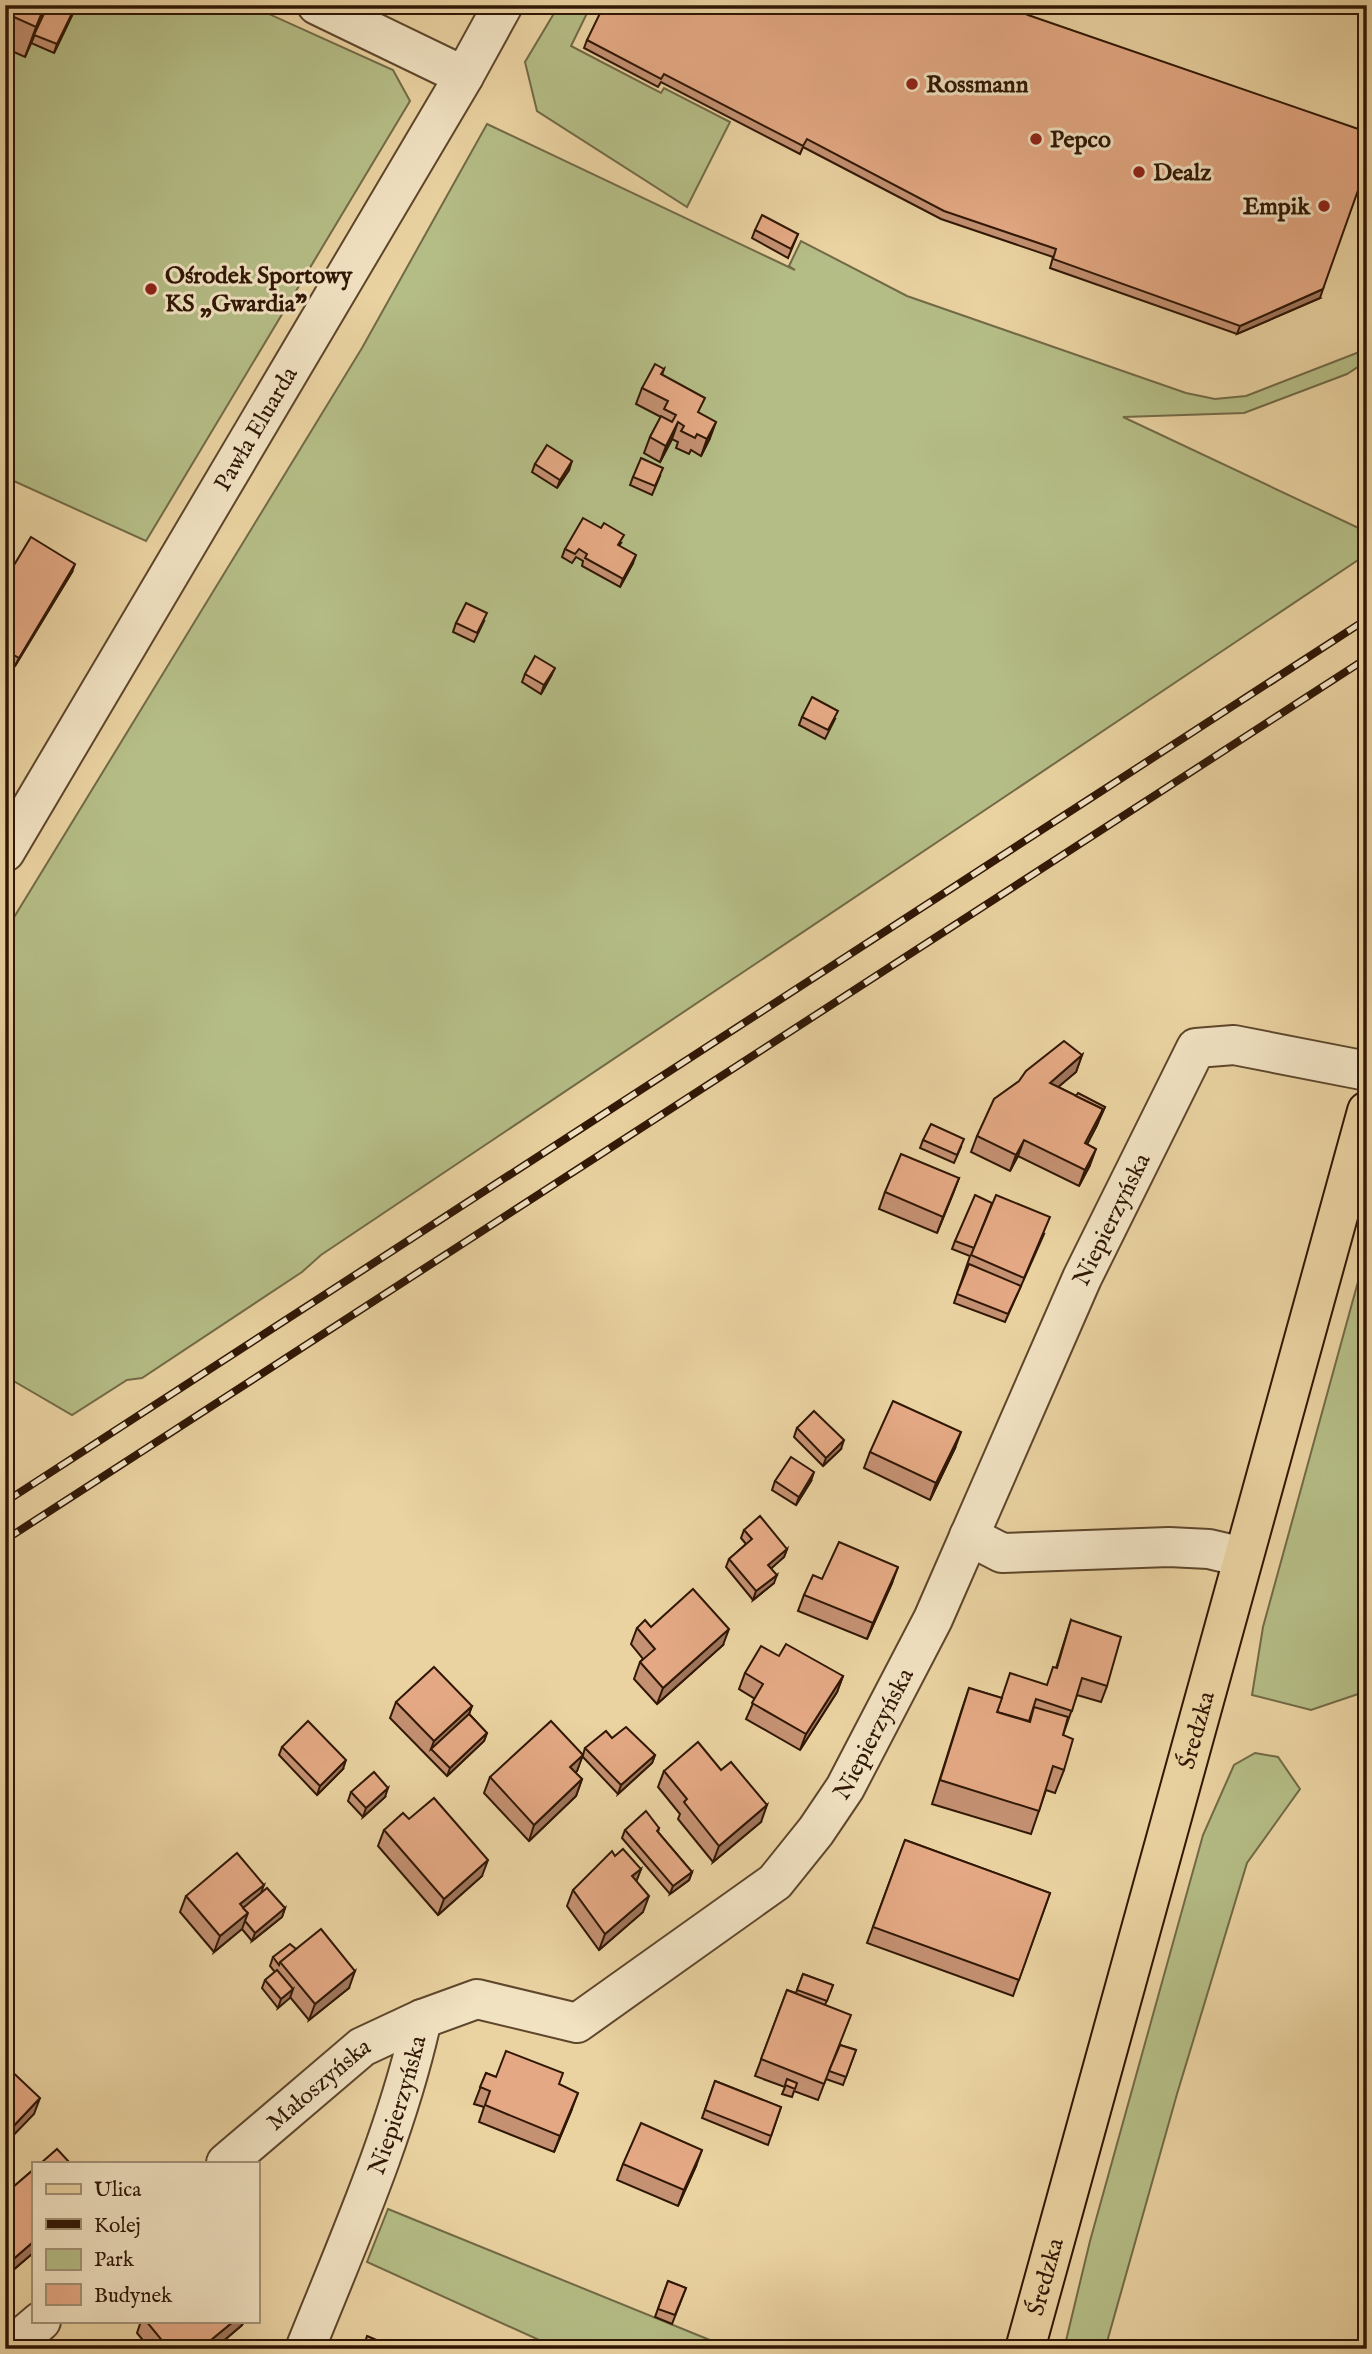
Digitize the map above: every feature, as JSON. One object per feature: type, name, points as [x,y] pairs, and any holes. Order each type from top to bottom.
[{"type":"main road","name":"Średzka","points":[[1025,2349],[1367,1111]]},
{"type":"street","points":[[317,5],[464,76]]},
{"type":"street","name":"Pawła Eluarda","points":[[5,852],[464,76],[503,5]]},
{"type":"street","name":"Niepierzyńska","points":[[305,2349],[411,2071],[422,2019],[477,1999],[577,2023],[775,1882],[816,1831],[845,1788],[933,1619],[1082,1278],[1196,1048],[1234,1045],[1367,1071]]},
{"type":"street","points":[[969,1536],[1002,1553],[1168,1547],[1209,1549],[1243,1557]]},
{"type":"street","name":"Małoszyńska","points":[[227,2162],[362,2048],[422,2019]]},
{"type":"street","points":[[8,2349],[40,2322]]},
{"type":"green space","name":"Ośrodek Sportowy KS „Gwardia”","points":[[5,5],[249,5],[393,70],[410,101],[146,541],[5,477]]},
{"type":"green space","points":[[559,5],[591,5],[571,46],[661,93],[664,88],[730,122],[687,207],[537,111],[525,62]]},
{"type":"green space","points":[[487,124],[795,270],[789,266],[801,241],[907,296],[1186,393],[1215,399],[1246,396],[1367,349],[1367,361],[1347,374],[1244,413],[1123,417],[1367,532],[1367,554],[321,1255],[302,1272],[142,1378],[127,1380],[72,1415],[5,1376],[5,932],[362,348]]},
{"type":"green space","points":[[1367,1249],[1367,1691],[1311,1710],[1252,1695],[1263,1627]]},
{"type":"green space","points":[[1255,1753],[1278,1757],[1300,1789],[1247,1863],[1177,2094],[1105,2349],[1064,2349],[1090,2241],[1203,1835],[1234,1765]]},
{"type":"green space","points":[[388,2209],[732,2349],[559,2349],[367,2262]]},
{"type":"building","points":[[5,5],[45,5],[36,27],[5,13]]},
{"type":"building","points":[[48,5],[76,5],[57,44],[34,35]]},
{"type":"building","points":[[604,5],[1009,5],[1028,15],[1367,132],[1367,165],[1323,289],[1240,326],[1053,259],[1056,249],[944,211],[807,139],[803,146],[664,74],[661,79],[587,40]]},
{"type":"building","points":[[762,215],[798,234],[791,249],[755,230]]},
{"type":"building","points":[[655,364],[664,369],[661,374],[705,398],[698,412],[716,422],[707,439],[697,434],[695,438],[681,431],[684,426],[678,422],[666,446],[650,437],[661,416],[672,422],[676,415],[664,409],[668,401],[642,388]]},
{"type":"building","points":[[547,445],[572,461],[560,480],[535,464]]},
{"type":"building","points":[[641,458],[663,468],[655,486],[633,477]]},
{"type":"building","points":[[583,518],[601,528],[604,523],[624,535],[618,545],[636,555],[623,579],[585,558],[587,554],[579,549],[575,554],[565,549]]},
{"type":"building","points":[[31,537],[75,564],[19,658],[5,650],[5,580]]},
{"type":"building","points":[[466,603],[487,613],[477,633],[456,623]]},
{"type":"building","points":[[535,656],[555,668],[544,685],[525,674]]},
{"type":"building","points":[[812,697],[838,711],[828,730],[802,717]]},
{"type":"building","points":[[1064,1041],[1082,1055],[1050,1083],[1103,1109],[1085,1143],[1096,1149],[1085,1170],[1024,1140],[1016,1155],[977,1136],[994,1099]]},
{"type":"building","points":[[1078,1093],[1105,1107],[1100,1117],[1103,1109],[1076,1096]]},
{"type":"building","points":[[931,1124],[964,1139],[957,1155],[923,1140]]},
{"type":"building","points":[[901,1154],[959,1178],[943,1217],[885,1192]]},
{"type":"building","points":[[975,1195],[992,1203],[974,1248],[955,1241]]},
{"type":"building","points":[[996,1195],[1050,1217],[1024,1278],[971,1255]]},
{"type":"building","points":[[969,1264],[1021,1286],[1008,1314],[957,1294]]},
{"type":"building","points":[[893,1401],[961,1432],[936,1483],[870,1452]]},
{"type":"building","points":[[814,1411],[844,1440],[826,1458],[797,1428]]},
{"type":"building","points":[[791,1457],[814,1472],[799,1497],[775,1481]]},
{"type":"building","points":[[760,1516],[787,1549],[768,1565],[777,1575],[756,1591],[729,1559],[752,1539],[744,1530]]},
{"type":"building","points":[[839,1542],[898,1567],[873,1623],[804,1595],[813,1575],[822,1579]]},
{"type":"building","points":[[693,1589],[729,1629],[663,1688],[640,1662],[655,1649],[637,1628],[645,1620],[651,1627]]},
{"type":"building","points":[[1071,1620],[1121,1637],[1107,1686],[1082,1678],[1072,1711],[1036,1699],[1029,1721],[997,1712],[1010,1673],[1047,1685],[1053,1667],[1057,1668]]},
{"type":"building","points":[[786,1644],[843,1676],[806,1734],[752,1703],[763,1684],[745,1673],[761,1646],[779,1656]]},
{"type":"building","points":[[434,1667],[472,1706],[434,1741],[396,1702]]},
{"type":"building","points":[[969,1688],[1002,1698],[997,1712],[1030,1722],[1034,1707],[1068,1717],[1063,1735],[1073,1739],[1064,1770],[1053,1766],[1039,1811],[940,1780]]},
{"type":"building","points":[[469,1714],[487,1733],[450,1768],[431,1749]]},
{"type":"building","points":[[308,1721],[346,1760],[320,1786],[282,1747]]},
{"type":"building","points":[[551,1721],[583,1755],[570,1767],[582,1779],[534,1825],[490,1777]]},
{"type":"building","points":[[626,1727],[655,1755],[621,1785],[585,1748],[606,1731],[612,1738]]},
{"type":"building","points":[[698,1742],[721,1770],[731,1762],[767,1805],[719,1846],[684,1802],[687,1799],[664,1771]]},
{"type":"building","points":[[374,1772],[388,1788],[366,1808],[351,1792]]},
{"type":"building","points":[[434,1798],[488,1860],[444,1899],[384,1830],[403,1813],[409,1819]]},
{"type":"building","points":[[646,1811],[659,1828],[657,1831],[692,1872],[673,1886],[625,1830]]},
{"type":"building","points":[[905,1840],[1050,1893],[1019,1980],[873,1927]]},
{"type":"building","points":[[623,1849],[641,1869],[632,1876],[649,1896],[605,1934],[573,1890],[612,1851],[615,1856]]},
{"type":"building","points":[[237,1853],[264,1885],[240,1904],[248,1913],[220,1936],[186,1896]]},
{"type":"building","points":[[267,1888],[285,1908],[255,1933],[245,1921],[248,1913],[243,1908]]},
{"type":"building","points":[[321,1929],[355,1971],[315,2004],[280,1962]]},
{"type":"building","points":[[290,1944],[296,1949],[279,1965],[273,1957]]},
{"type":"building","points":[[277,1970],[293,1989],[281,1999],[265,1980]]},
{"type":"building","points":[[803,1974],[833,1985],[827,2001],[797,1990]]},
{"type":"building","points":[[787,1990],[851,2015],[824,2084],[761,2059]]},
{"type":"building","points":[[840,2045],[856,2050],[846,2077],[829,2071]]},
{"type":"building","points":[[506,2051],[563,2073],[559,2084],[578,2093],[560,2136],[485,2105],[490,2091],[480,2087],[486,2073],[496,2077]]},
{"type":"building","points":[[5,2065],[40,2098],[8,2132],[5,2129]]},
{"type":"building","points":[[787,2079],[797,2083],[795,2089],[785,2085]]},
{"type":"building","points":[[715,2081],[781,2107],[771,2136],[705,2110]]},
{"type":"building","points":[[641,2123],[702,2150],[684,2190],[623,2164]]},
{"type":"building","points":[[57,2149],[69,2162],[42,2162]]},
{"type":"building","points":[[32,2171],[32,2243],[10,2262],[5,2256],[5,2194]]},
{"type":"building","points":[[668,2281],[686,2288],[675,2315],[658,2309]]},
{"type":"building","points":[[147,2322],[233,2322],[200,2349],[169,2349]]},
{"type":"building","points":[[367,2336],[398,2349],[363,2349]]},
{"type":"building","points":[[152,2340],[160,2349],[141,2349]]},
{"type":"railway","points":[[5,1502],[1367,619]]},
{"type":"railway","points":[[5,1540],[1367,658]]},
{"type":"place","name":"Rossmann","points":[[912,84]]},
{"type":"place","name":"Pepco","points":[[1036,139]]},
{"type":"place","name":"Dealz","points":[[1139,172]]},
{"type":"place","name":"Empik","points":[[1324,206]]},
{"type":"place","name":"Ośrodek Sportowy KS „Gwardia”","points":[[151,289]]}]
